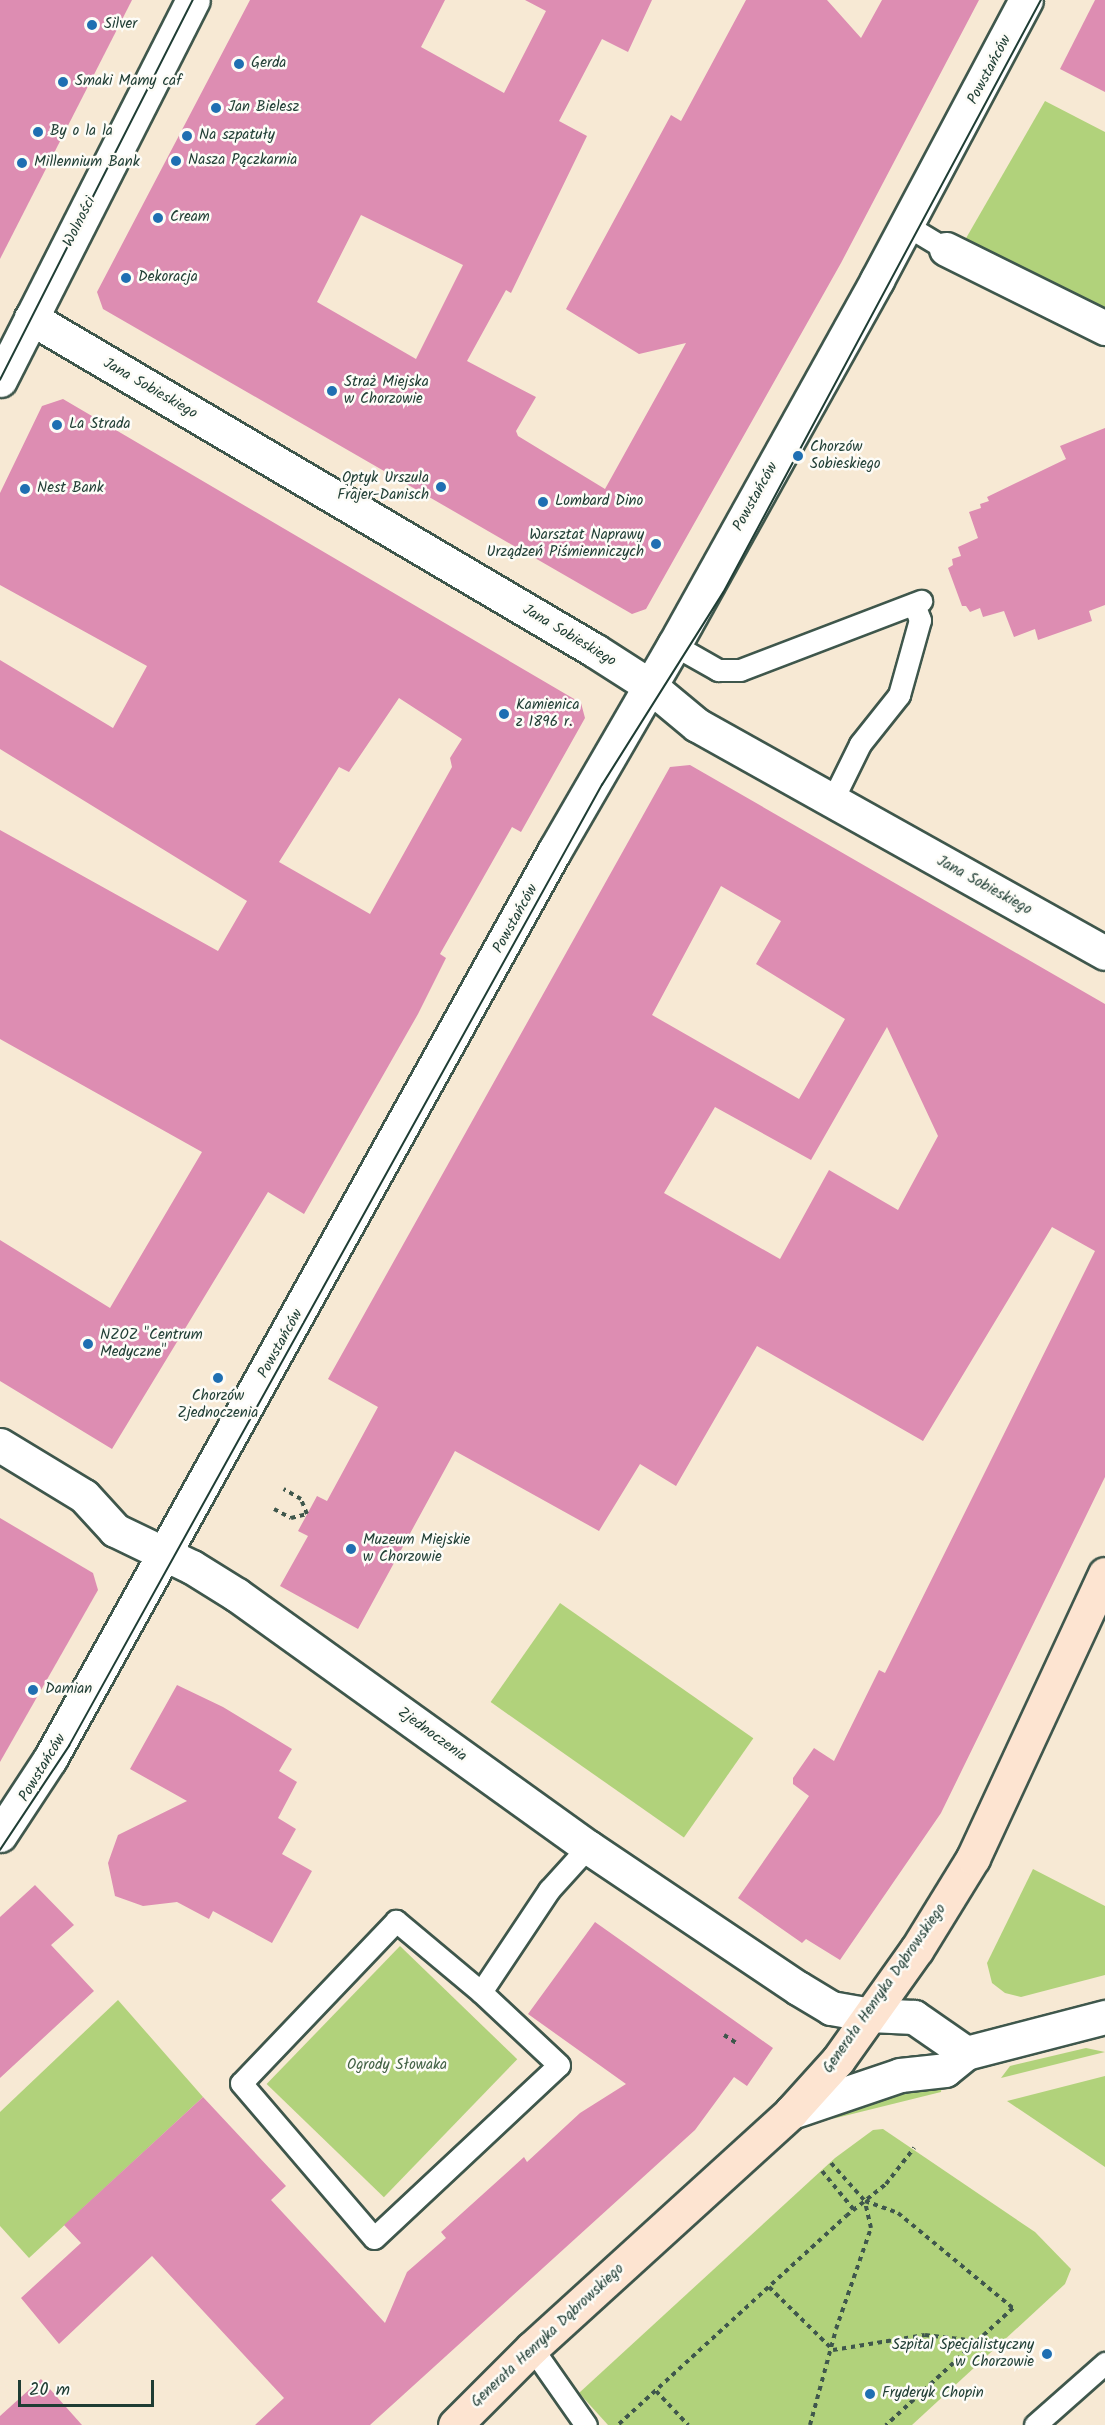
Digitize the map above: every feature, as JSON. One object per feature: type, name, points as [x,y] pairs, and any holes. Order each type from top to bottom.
[{"type":"street","name":"Wolności","points":[[0,380],[193,0]]},
{"type":"street","name":"Powstańców","points":[[0,1835],[50,1759],[555,850],[674,645],[906,225],[1026,0]]},
{"type":"street","points":[[946,249],[1105,328]]},
{"type":"street","name":"Jana Sobieskiego","points":[[31,318],[650,686],[697,725],[1105,953]]},
{"type":"street","name":"Zjednoczenia","points":[[0,1445],[84,1496],[115,1530],[164,1554],[237,1595],[588,1847],[831,2008],[869,2015],[914,2017],[966,2053]]},
{"type":"street","name":"Generała Henryka Dąbrowskiego","points":[[454,2425],[532,2348],[791,2112],[838,2060],[933,1924],[978,1849],[1105,1574]]},
{"type":"street","points":[[791,2112],[900,2075],[945,2070],[966,2053],[1105,2017]]},
{"type":"lane","points":[[906,225],[946,249]]},
{"type":"lane","points":[[674,645],[718,670],[740,670],[917,603],[920,620],[898,695],[860,744],[832,801]]},
{"type":"lane","points":[[482,1992],[549,1890],[588,1847]]},
{"type":"lane","points":[[396,1922],[482,1992],[559,2066],[374,2238],[241,2083],[396,1922]]},
{"type":"lane","points":[[532,2348],[586,2425]]},
{"type":"lane","points":[[1035,2425],[1105,2363]]},
{"type":"path","points":[[274,1509],[291,1518],[307,1514],[301,1498],[284,1490]]},
{"type":"path","points":[[724,2035],[738,2044]]},
{"type":"path","points":[[619,2425],[854,2210],[886,2184],[914,2148]]},
{"type":"path","points":[[831,2163],[865,2201],[898,2213],[1013,2308],[886,2425]]},
{"type":"path","points":[[822,2171],[854,2210]]},
{"type":"path","points":[[810,2425],[833,2350],[836,2329],[871,2228],[865,2201]]},
{"type":"path","points":[[769,2287],[833,2350]]},
{"type":"path","points":[[833,2350],[925,2335],[977,2341]]},
{"type":"path","points":[[656,2391],[688,2425]]},
{"type":"green space","points":[[1045,101],[1105,132],[1105,316],[965,240]]},
{"type":"green space","points":[[560,1603],[753,1738],[684,1837],[491,1702]]},
{"type":"green space","points":[[1033,1869],[1105,1906],[1105,1975],[1021,1997],[1005,1993],[992,1983],[987,1963]]},
{"type":"green space","name":"Ogrody Słowaka","points":[[400,1946],[517,2059],[384,2197],[267,2084]]},
{"type":"green space","points":[[118,2000],[203,2097],[29,2258],[0,2226],[0,2112]]},
{"type":"green space","points":[[1086,2048],[1105,2052],[1001,2078],[1010,2066]]},
{"type":"green space","points":[[1105,2076],[1105,2167],[1007,2101]]},
{"type":"green space","points":[[942,2084],[941,2092],[832,2119],[885,2097]]},
{"type":"green space","points":[[883,2129],[1035,2232],[1071,2269],[1065,2284],[912,2425],[608,2425],[579,2393],[835,2158],[873,2130]]},
{"type":"building","points":[[0,0],[132,0],[0,259]]},
{"type":"building","points":[[250,0],[445,0],[421,47],[504,93],[546,11],[525,0],[652,0],[628,52],[602,39],[559,121],[587,136],[511,293],[506,290],[467,361],[536,397],[516,431],[518,436],[605,489],[686,343],[639,354],[566,309],[671,115],[681,121],[746,0],[827,0],[861,38],[882,0],[979,0],[841,263],[646,609],[632,614],[103,309],[97,292]],"holes":[[[361,215],[463,265],[416,359],[317,302]]]},
{"type":"building","points":[[1095,0],[1105,0],[1105,92],[1060,69]]},
{"type":"building","points":[[63,399],[581,703],[585,718],[521,832],[512,827],[440,954],[446,958],[418,1014],[304,1214],[268,1192],[112,1449],[0,1381],[0,1240],[110,1308],[202,1152],[0,1039],[0,830],[218,951],[247,901],[0,749],[0,660],[113,728],[147,666],[0,585],[0,493],[42,406]],"holes":[[[399,698],[462,739],[450,758],[452,767],[370,914],[279,862],[339,767],[349,772]]]},
{"type":"building","points":[[1105,428],[1105,605],[1089,611],[1092,621],[1038,640],[1035,629],[1014,637],[1004,611],[983,617],[980,608],[970,612],[966,606],[962,606],[948,568],[953,565],[952,559],[961,556],[958,547],[978,538],[969,512],[981,508],[980,504],[989,501],[987,497],[1066,459],[1060,446]]},
{"type":"building","points":[[690,765],[1105,1004],[1105,1477],[941,1813],[840,1960],[806,1939],[802,1943],[738,1898],[809,1796],[793,1784],[793,1778],[814,1748],[834,1761],[879,1670],[885,1673],[1095,1251],[1052,1227],[923,1441],[757,1346],[676,1486],[640,1464],[599,1531],[455,1451],[358,1629],[280,1586],[308,1536],[298,1531],[317,1496],[327,1501],[378,1407],[328,1379],[670,767]],"holes":[[[721,886],[781,921],[756,964],[845,1019],[799,1099],[652,1015]],[[887,1027],[938,1136],[898,1210],[829,1170],[780,1259],[664,1193],[715,1107],[811,1160]]]},
{"type":"building","points":[[0,1518],[93,1573],[98,1590],[0,1762]]},
{"type":"building","points":[[177,1685],[223,1707],[292,1749],[279,1771],[297,1782],[278,1818],[296,1829],[282,1854],[312,1871],[272,1943],[213,1911],[209,1919],[177,1902],[143,1906],[115,1896],[108,1863],[118,1835],[187,1801],[130,1769]]},
{"type":"building","points":[[35,1885],[74,1925],[51,1945],[94,1991],[0,2078],[0,1917]]},
{"type":"building","points":[[595,1922],[773,2048],[747,2086],[734,2077],[695,2130],[370,2425],[255,2425],[284,2398],[152,2256],[59,2344],[21,2298],[81,2243],[64,2225],[203,2097],[286,2186],[271,2200],[385,2323],[407,2272],[446,2238],[441,2232],[524,2157],[527,2162],[580,2113],[626,2084],[528,2014]]},
{"type":"building","points":[[41,2379],[82,2425],[0,2425],[0,2416]]},
{"type":"tram line","points":[[0,380],[193,0]]},
{"type":"tram line","points":[[0,1850],[69,1746],[602,785],[723,593],[1041,0]]},
{"type":"place","name":"Silver","points":[[92,25]]},
{"type":"place","name":"Gerda","points":[[239,64]]},
{"type":"place","name":"Smaki Mamy caf","points":[[63,82]]},
{"type":"place","name":"Jan Bielesz","points":[[216,108]]},
{"type":"place","name":"By o la la","points":[[38,132]]},
{"type":"place","name":"Na szpatuły","points":[[187,136]]},
{"type":"place","name":"Nasza Pączkarnia","points":[[176,161]]},
{"type":"place","name":"Millennium Bank","points":[[22,163]]},
{"type":"place","name":"Cream","points":[[158,218]]},
{"type":"place","name":"Dekoracja","points":[[126,278]]},
{"type":"place","name":"Straż Miejska w Chorzowie","points":[[332,391]]},
{"type":"place","name":"La Strada","points":[[57,425]]},
{"type":"place","name":"Chorzów Sobieskiego","points":[[798,456]]},
{"type":"place","name":"Optyk Urszula Frajer-Danisch","points":[[441,487]]},
{"type":"place","name":"Nest Bank","points":[[25,489]]},
{"type":"place","name":"Lombard Dino","points":[[543,502]]},
{"type":"place","name":"Warsztat Naprawy Urządzeń Piśmienniczych","points":[[656,544]]},
{"type":"place","name":"Kamienica z 1896 r.","points":[[504,714]]},
{"type":"place","name":"NZOZ \"Centrum Medyczne\"","points":[[88,1344]]},
{"type":"place","name":"Chorzów Zjednoczenia","points":[[218,1378]]},
{"type":"place","name":"Muzeum Miejskie w Chorzowie","points":[[351,1549]]},
{"type":"place","name":"Damian","points":[[33,1690]]},
{"type":"place","name":"Szpital Specjalistyczny w Chorzowie","points":[[1047,2354]]},
{"type":"place","name":"Fryderyk Chopin","points":[[870,2394]]}]
